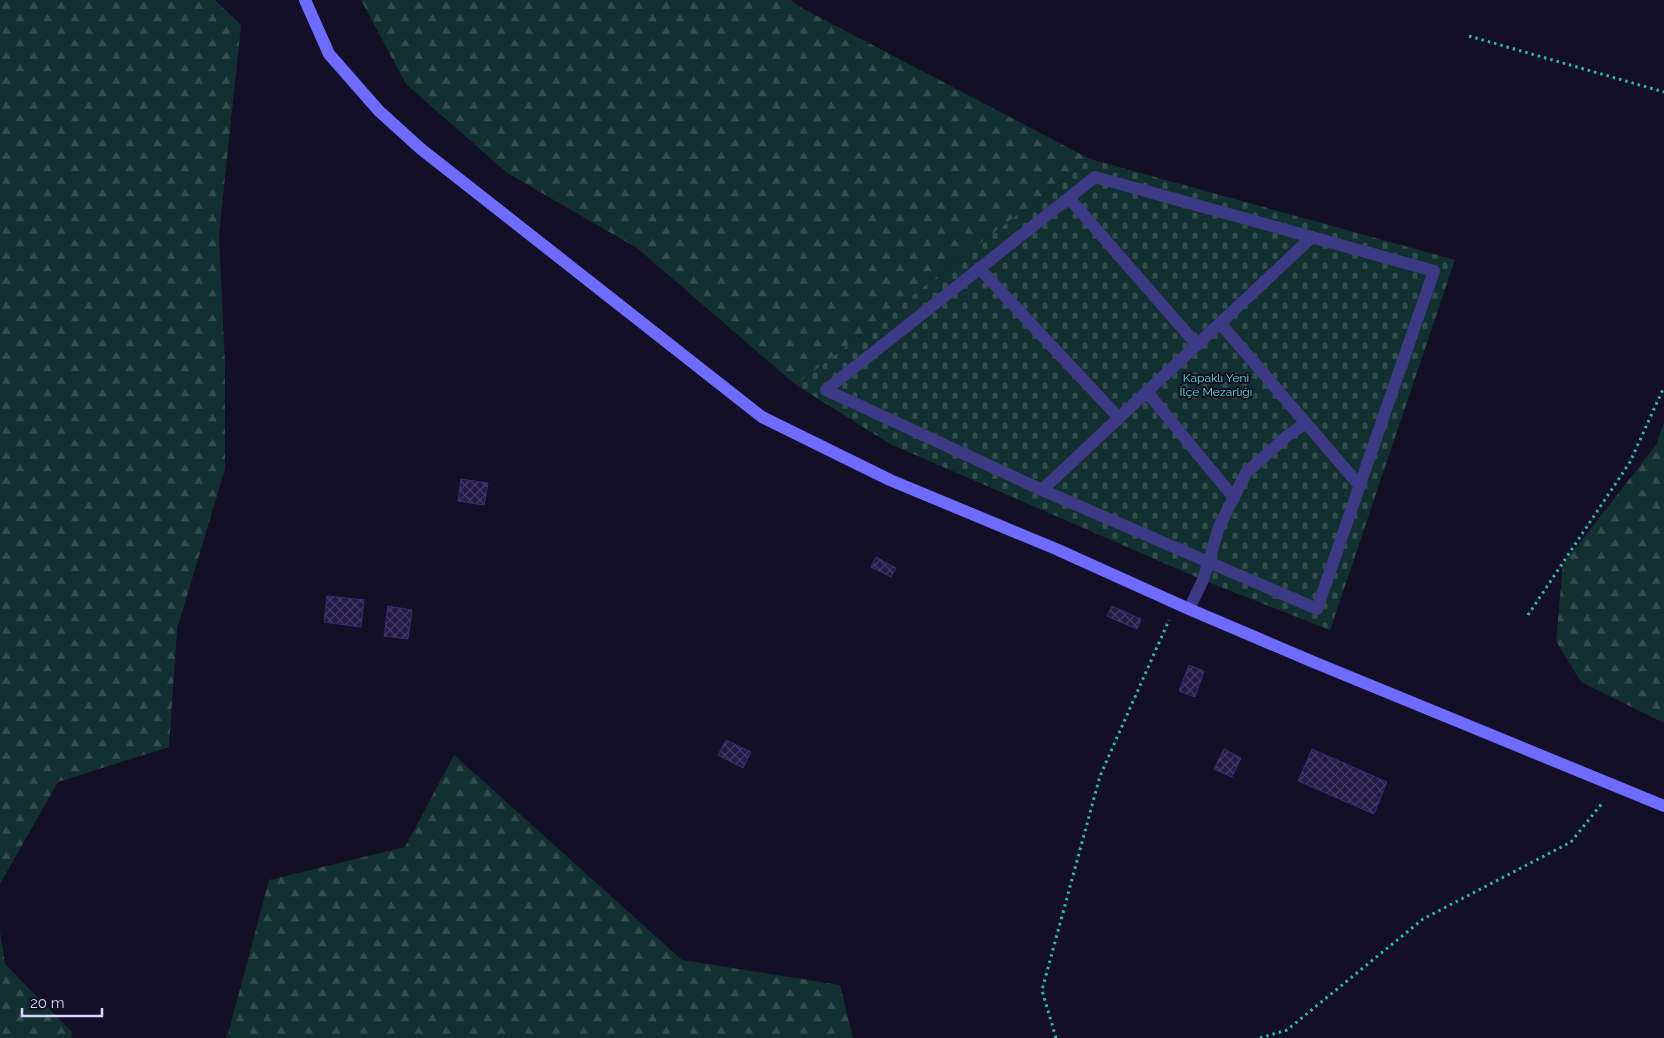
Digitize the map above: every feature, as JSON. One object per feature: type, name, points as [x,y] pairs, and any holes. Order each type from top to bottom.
[{"type":"street","points":[[305,0],[329,54],[379,111],[421,149],[762,417],[890,480],[1056,549],[1320,665],[1664,806]]},
{"type":"lane","points":[[1095,177],[1312,237],[1434,271],[1317,609],[1042,490],[826,390],[1095,177]]},
{"type":"lane","points":[[1069,198],[1197,345]]},
{"type":"lane","points":[[1042,490],[1312,237]]},
{"type":"lane","points":[[979,268],[1119,418]]},
{"type":"lane","points":[[1220,323],[1360,486]]},
{"type":"lane","points":[[1147,392],[1234,498]]},
{"type":"lane","points":[[1183,606],[1203,580],[1219,527],[1246,472],[1287,436],[1306,423]]},
{"type":"path","points":[[1469,36],[1664,92]]},
{"type":"path","points":[[1528,615],[1630,462],[1664,387]]},
{"type":"path","points":[[1056,1038],[1042,990],[1100,776],[1183,606]]},
{"type":"path","points":[[1260,1038],[1287,1030],[1423,919],[1571,842],[1616,786]]},
{"type":"green space","points":[[0,0],[215,0],[241,25],[219,235],[225,365],[225,469],[177,629],[169,747],[58,782],[0,884]]},
{"type":"green space","points":[[361,0],[791,0],[800,7],[1090,159],[796,385],[637,248],[507,173],[406,84]]},
{"type":"green space","name":"Kapaklı Yeni İlçe Mezarlığı","points":[[1090,159],[1455,260],[1330,630],[1203,580],[890,444],[796,385]]},
{"type":"green space","points":[[1664,422],[1664,723],[1581,682],[1556,641],[1563,564],[1656,445]]},
{"type":"green space","points":[[454,755],[682,960],[840,985],[853,1038],[227,1038],[269,880],[405,847]]},
{"type":"green space","points":[[0,932],[5,964],[72,1032],[72,1038],[0,1038]]},
{"type":"building","points":[[461,479],[488,483],[484,505],[458,501]]},
{"type":"building","points":[[876,557],[896,568],[891,577],[871,567]]},
{"type":"building","points":[[327,596],[364,600],[361,627],[324,622]]},
{"type":"building","points":[[388,606],[412,610],[408,639],[384,636]]},
{"type":"building","points":[[1112,606],[1141,619],[1137,629],[1107,616]]},
{"type":"building","points":[[1189,665],[1204,671],[1195,697],[1179,691]]},
{"type":"building","points":[[726,740],[751,752],[743,768],[718,755]]},
{"type":"building","points":[[1224,749],[1241,758],[1232,777],[1214,769]]},
{"type":"building","points":[[1312,749],[1387,782],[1374,814],[1298,781]]}]
